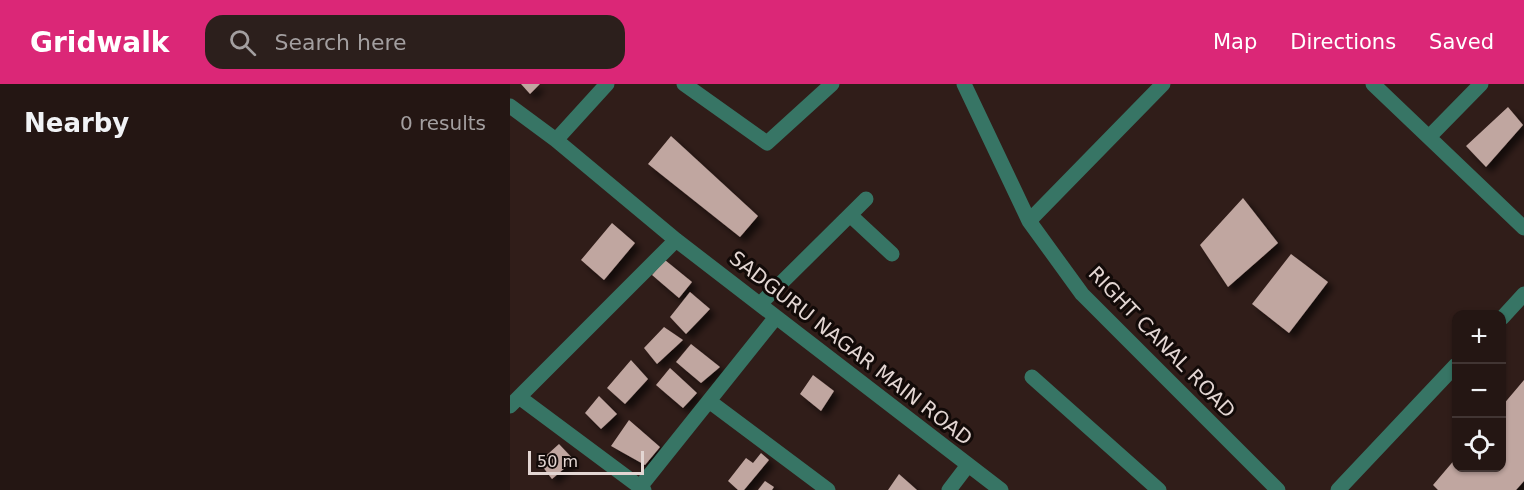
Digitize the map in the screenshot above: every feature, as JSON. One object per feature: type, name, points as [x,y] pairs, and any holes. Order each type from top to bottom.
[{"type":"street","points":[[556,140],[607,84]]},
{"type":"street","points":[[684,84],[767,143],[832,84]]},
{"type":"street","name":"RIGHT CANAL ROAD","points":[[964,84],[1029,221],[1082,294],[1278,490]]},
{"type":"street","points":[[1029,221],[1163,84]]},
{"type":"street","points":[[1373,84],[1524,228]]},
{"type":"street","points":[[1429,137],[1481,84]]},
{"type":"street","name":"SADGURU NAGAR MAIN ROAD","points":[[510,106],[556,140],[676,240],[1001,490]]},
{"type":"street","points":[[760,304],[866,199]]},
{"type":"street","points":[[850,216],[892,254]]},
{"type":"street","points":[[676,240],[515,401],[642,489],[776,317]]},
{"type":"street","points":[[1506,314],[1524,294]]},
{"type":"street","points":[[1338,490],[1452,369]]},
{"type":"street","points":[[1032,376],[1159,490]]},
{"type":"street","points":[[709,401],[828,490]]},
{"type":"street","points":[[949,490],[968,465]]},
{"type":"building","points":[[521,84],[540,84],[530,94]]},
{"type":"building","points":[[1508,107],[1523,125],[1486,167],[1466,146]]},
{"type":"building","points":[[671,136],[758,216],[740,237],[648,164]]},
{"type":"building","points":[[1243,198],[1278,243],[1228,287],[1200,245]]},
{"type":"building","points":[[612,223],[635,243],[604,280],[581,260]]},
{"type":"building","points":[[1291,254],[1328,282],[1289,333],[1252,304]]},
{"type":"building","points":[[665,260],[692,282],[679,298],[652,275]]},
{"type":"building","points":[[690,292],[710,309],[686,334],[670,317]]},
{"type":"building","points":[[664,327],[683,340],[657,364],[644,348]]},
{"type":"building","points":[[691,344],[720,367],[701,383],[676,362]]},
{"type":"building","points":[[631,360],[648,379],[625,404],[607,388]]},
{"type":"building","points":[[670,368],[697,393],[683,408],[656,385]]},
{"type":"building","points":[[813,375],[834,391],[821,411],[800,394]]},
{"type":"building","points":[[1524,380],[1524,481],[1516,490],[1438,490],[1433,485],[1452,463],[1452,472],[1506,472],[1506,401]]},
{"type":"building","points":[[599,396],[617,414],[601,429],[585,413]]},
{"type":"building","points":[[629,420],[660,447],[645,465],[611,446]]},
{"type":"building","points":[[559,444],[574,460],[552,479],[539,462]]},
{"type":"building","points":[[761,453],[769,460],[744,490],[738,490],[728,481],[746,458],[753,463]]},
{"type":"building","points":[[899,474],[917,490],[888,490]]},
{"type":"building","points":[[765,481],[774,487],[772,490],[758,490]]}]
